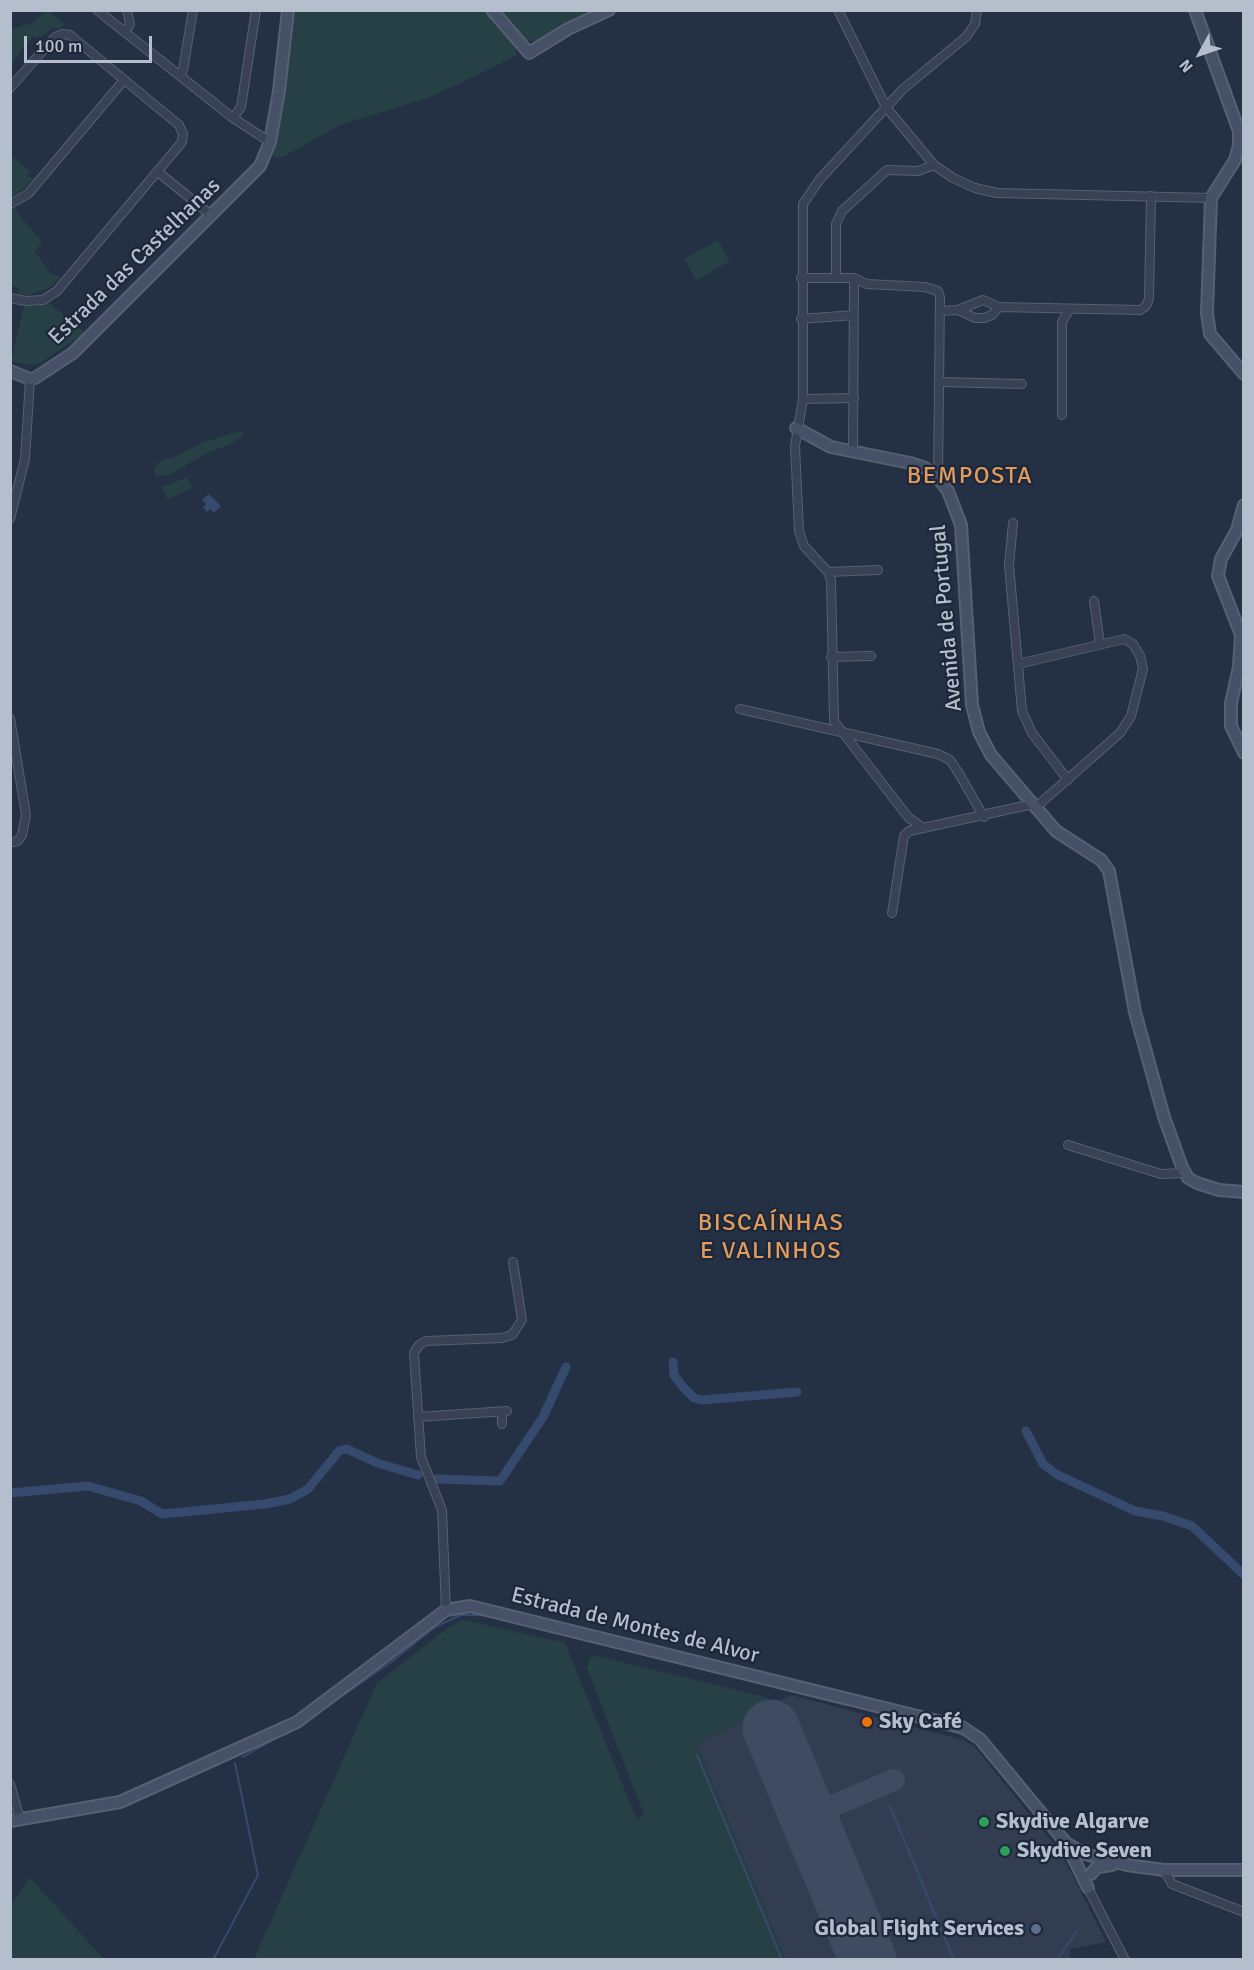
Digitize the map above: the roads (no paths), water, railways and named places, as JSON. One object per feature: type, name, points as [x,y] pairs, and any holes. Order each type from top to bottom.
[{"type":"street","points":[[98,10],[233,118],[270,142],[279,92],[288,10]]},
{"type":"street","points":[[125,32],[130,24],[127,10]]},
{"type":"street","points":[[180,74],[183,70],[193,10]]},
{"type":"street","points":[[233,118],[241,107],[256,10]]},
{"type":"street","points":[[492,10],[529,53],[568,29],[609,10]]},
{"type":"street","points":[[838,10],[886,107],[934,165],[975,188],[997,193],[1211,198]]},
{"type":"street","points":[[923,828],[908,817],[834,721],[828,572],[800,539],[796,488],[796,428],[803,399],[801,278],[803,204],[820,179],[903,89],[966,37],[975,24],[977,10]]},
{"type":"street","points":[[1195,10],[1239,131],[1239,145],[1234,160],[1211,198],[1208,313],[1210,334],[1244,374]]},
{"type":"street","points":[[10,88],[47,45],[62,34],[70,35],[179,125],[183,134],[182,142],[158,172],[57,291],[43,300],[26,301],[10,298]]},
{"type":"street","points":[[10,204],[28,194],[124,80]]},
{"type":"street","name":"Estrada das Castelhanas","points":[[30,379],[73,353],[96,333],[260,166],[270,142]]},
{"type":"street","points":[[837,277],[836,224],[842,211],[887,170],[918,171],[934,165]]},
{"type":"street","points":[[158,172],[212,216]]},
{"type":"street","points":[[940,311],[958,310],[983,300],[999,307],[1069,310],[1132,311],[1146,306],[1149,299],[1151,196]]},
{"type":"street","points":[[801,278],[854,278],[880,285],[934,288],[940,297],[938,478]]},
{"type":"street","points":[[854,278],[854,452]]},
{"type":"street","points":[[958,310],[975,318],[984,318],[992,315],[999,307]]},
{"type":"street","points":[[1062,415],[1062,322],[1069,310]]},
{"type":"street","points":[[801,320],[854,315]]},
{"type":"street","points":[[10,371],[30,379],[25,459],[10,519]]},
{"type":"street","points":[[939,382],[1022,384]]},
{"type":"street","points":[[803,399],[854,398]]},
{"type":"street","name":"Avenida de Portugal","points":[[796,428],[831,447],[925,468],[938,478],[952,499],[961,525],[975,719],[992,755],[1056,831],[1101,860],[1109,871],[1135,1012],[1164,1117],[1184,1173]]},
{"type":"street","points":[[1244,505],[1237,530],[1221,559],[1218,576],[1241,635],[1239,667],[1231,703],[1231,726],[1244,753]]},
{"type":"street","points":[[1013,523],[1009,565],[1025,722],[1068,780]]},
{"type":"street","points":[[828,572],[878,570]]},
{"type":"street","points":[[1094,601],[1100,644]]},
{"type":"street","points":[[892,914],[904,836],[909,831],[1034,806],[1068,780],[1120,733],[1131,716],[1143,669],[1140,656],[1133,644],[1124,639],[1018,664]]},
{"type":"street","points":[[831,657],[871,656]]},
{"type":"street","points":[[740,709],[925,750],[950,760],[984,817]]},
{"type":"street","points":[[10,718],[26,814],[22,834],[18,841],[10,843]]},
{"type":"street","points":[[1068,1145],[1161,1174],[1184,1173],[1197,1183],[1219,1190],[1244,1192]]},
{"type":"street","points":[[10,1784],[15,1820],[120,1802],[297,1722],[446,1610],[442,1510],[421,1457],[414,1353],[418,1345],[437,1339],[502,1338],[512,1335],[522,1320],[513,1263]]},
{"type":"street","points":[[418,1417],[505,1412],[502,1424]]},
{"type":"street","name":"Estrada de Montes de Alvor","points":[[446,1610],[470,1606],[500,1612],[962,1728],[980,1739],[1066,1843],[1092,1856],[1127,1865],[1164,1870],[1244,1870]]},
{"type":"street","points":[[1066,1843],[1086,1874],[1088,1888],[1125,1959]]},
{"type":"street","points":[[1086,1874],[1092,1856]]},
{"type":"street","points":[[1086,1874],[1103,1866],[1127,1865]]},
{"type":"street","points":[[1164,1870],[1172,1884],[1244,1912]]},
{"type":"water","points":[[209,494],[221,506],[214,513],[210,509],[207,512],[203,507],[206,504],[202,500]]},
{"type":"waterway","points":[[673,1362],[674,1375],[683,1387],[694,1398],[702,1400],[797,1392]]},
{"type":"waterway","points":[[437,1479],[500,1481],[543,1417],[566,1367]]},
{"type":"waterway","points":[[1026,1431],[1043,1464],[1056,1474],[1135,1511],[1163,1516],[1192,1526],[1244,1575]]},
{"type":"waterway","points":[[10,1493],[88,1486],[141,1501],[162,1514],[265,1504],[290,1499],[308,1489],[339,1451],[347,1449],[377,1463],[418,1475]]},
{"type":"waterway","points":[[313,1716],[391,1662],[435,1627],[461,1615],[484,1615],[846,1705]]},
{"type":"waterway","points":[[864,1709],[961,1734]]},
{"type":"waterway","points":[[243,1757],[290,1730]]},
{"type":"waterway","points":[[697,1755],[782,1960]]},
{"type":"waterway","points":[[213,1960],[258,1875],[235,1763]]},
{"type":"waterway","points":[[890,1806],[954,1960]]},
{"type":"waterway","points":[[1057,1960],[1077,1931]]},
{"type":"place","name":"Sky Café","points":[[867,1722]]},
{"type":"place","name":"Skydive Algarve","points":[[984,1822]]},
{"type":"place","name":"Skydive Seven","points":[[1005,1851]]},
{"type":"place","name":"Global Flight Services","points":[[1036,1929]]},
{"type":"district","name":"BEMPOSTA","points":[[970,477]]},
{"type":"district","name":"BISCAÍNHAS E VALINHOS","points":[[771,1238]]}]
